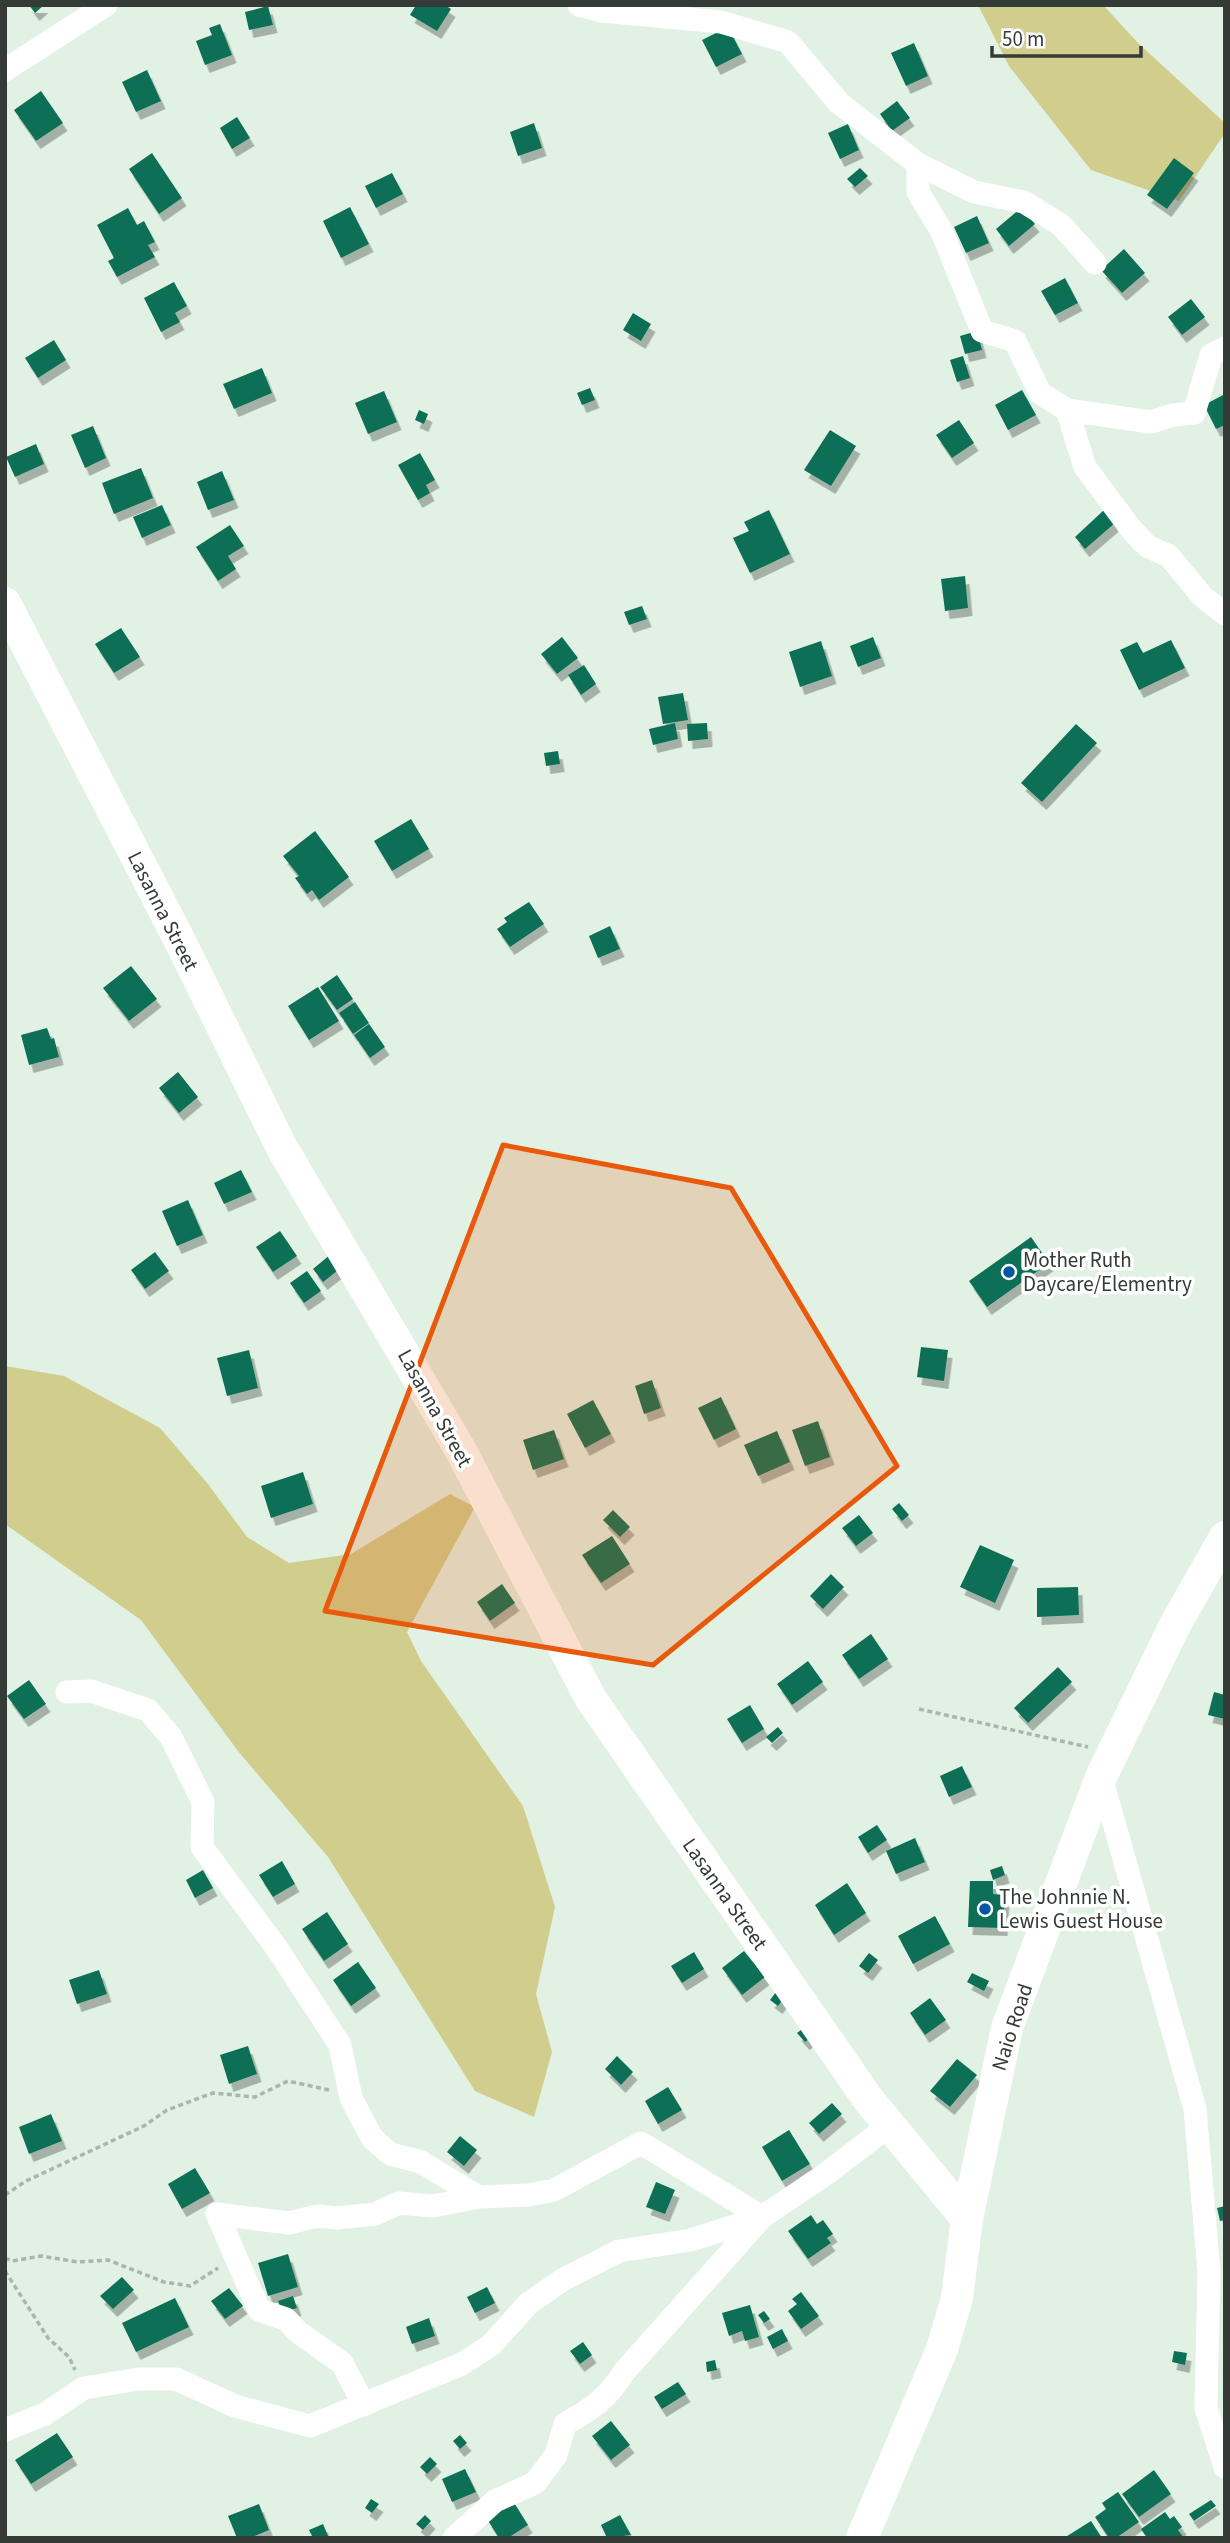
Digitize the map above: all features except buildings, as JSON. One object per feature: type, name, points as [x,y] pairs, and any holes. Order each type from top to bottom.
[{"type":"street","points":[[5,70],[106,5]]},
{"type":"street","points":[[579,5],[602,10],[722,22],[788,42],[839,103],[918,164],[974,192],[1024,202],[1061,225],[1095,263]]},
{"type":"street","points":[[918,164],[918,192],[942,232],[982,331],[1015,341],[1040,393],[1067,410],[1151,422],[1172,415],[1194,413],[1211,355],[1225,348]]},
{"type":"street","points":[[1067,410],[1085,467],[1131,528],[1147,546],[1169,556],[1203,597],[1225,614]]},
{"type":"street","name":"Lasanna Street","points":[[5,603],[282,1148],[460,1450],[591,1699],[868,2099],[967,2219]]},
{"type":"street","name":"Naio Road","points":[[862,2538],[942,2350],[957,2298],[967,2219],[1007,2028],[1101,1777],[1175,1625],[1225,1537]]},
{"type":"street","points":[[66,1692],[91,1691],[149,1710],[171,1737],[202,1802],[202,1847],[276,1948],[340,2045],[351,2098],[372,2138],[390,2154],[421,2162],[480,2197]]},
{"type":"street","points":[[1101,1777],[1195,2109],[1209,2271],[1206,2408],[1225,2467]]},
{"type":"street","points":[[454,2538],[495,2501],[535,2483],[556,2455],[565,2424],[595,2408],[610,2395],[624,2372],[762,2217],[826,2174],[890,2125]]},
{"type":"street","points":[[364,2405],[342,2363],[298,2332],[286,2319],[259,2310],[217,2214],[289,2223],[317,2216],[337,2218],[375,2214],[400,2203],[433,2206],[480,2197],[530,2195],[554,2190],[641,2143],[762,2217]]},
{"type":"street","points":[[928,2173],[980,2159]]},
{"type":"street","points":[[5,2430],[45,2414],[84,2388],[139,2379],[176,2379],[235,2406],[310,2426],[463,2364],[491,2345],[529,2304],[564,2279],[619,2251],[691,2240],[762,2217]]},
{"type":"path","points":[[919,1709],[1096,1749],[1101,1777]]},
{"type":"path","points":[[5,2195],[26,2181],[144,2126],[167,2110],[213,2092],[255,2097],[288,2081],[351,2098]]},
{"type":"path","points":[[5,2258],[12,2261],[41,2256],[78,2262],[108,2260],[164,2282],[190,2286],[234,2257]]},
{"type":"path","points":[[5,2271],[48,2338],[69,2357],[84,2388]]},
{"type":"highlighted area","points":[[503,1145],[731,1188],[897,1466],[653,1665],[325,1611]]},
{"type":"shaded area","points":[[978,5],[1103,5],[1138,43],[1225,123],[1225,133],[1179,201],[1091,170],[1009,66]]},
{"type":"shaded area","points":[[5,1366],[64,1376],[160,1428],[208,1484],[247,1537],[289,1563],[351,1554],[450,1494],[475,1507],[407,1632],[421,1661],[523,1806],[555,1907],[536,1994],[552,2052],[534,2117],[475,2091],[328,1857],[238,1751],[141,1620],[5,1524]]},
{"type":"place","name":"Mother Ruth Daycare/Elementry","points":[[1009,1272]]},
{"type":"place","name":"The Johnnie N. Lewis Guest House","points":[[985,1909]]}]
